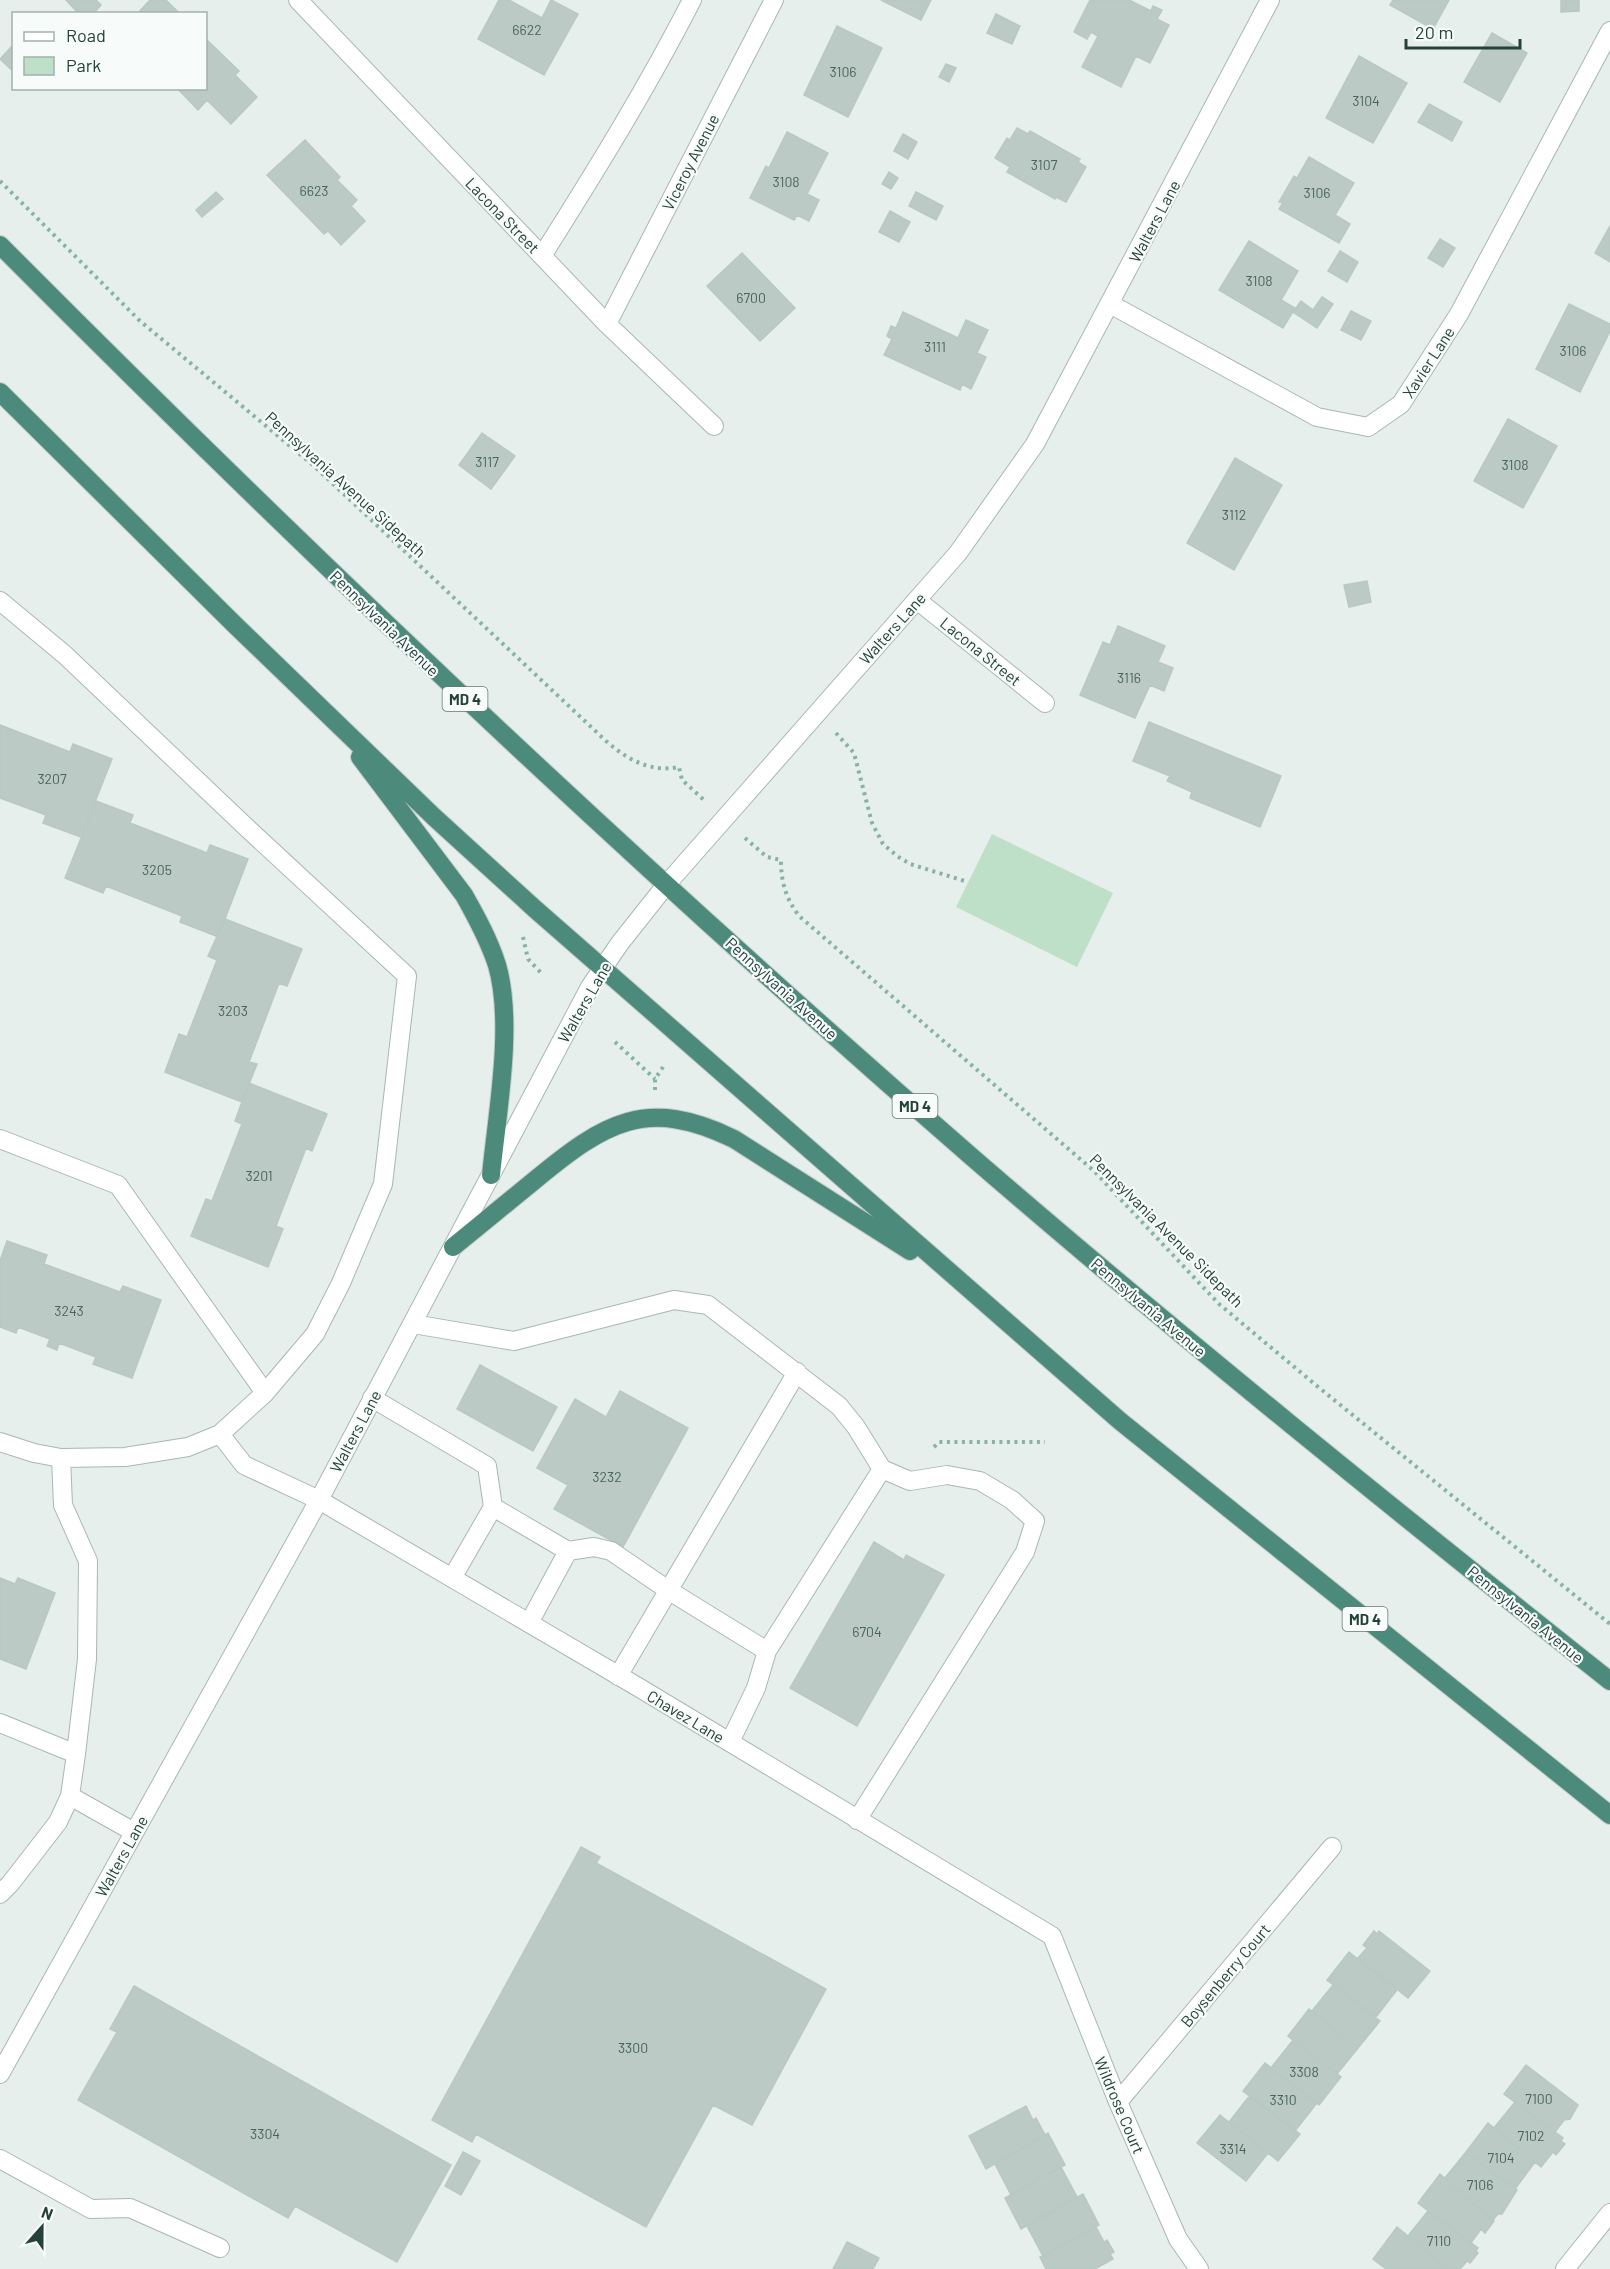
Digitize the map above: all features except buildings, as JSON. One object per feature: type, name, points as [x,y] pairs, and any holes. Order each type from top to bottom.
[{"type":"highway","name":"Pennsylvania Avenue","points":[[0,245],[275,518],[466,701],[666,885],[969,1154],[1065,1236],[1274,1411],[1610,1681]]},
{"type":"highway","name":"MD 4","points":[[0,392],[226,617],[434,817],[602,968],[1120,1421],[1610,1815]]},
{"type":"highway","points":[[325,710],[464,896],[490,945],[498,968],[504,1023],[491,1175]]},
{"type":"highway","points":[[453,1247],[586,1140],[631,1121],[656,1117],[681,1119],[709,1126],[734,1139],[959,1282]]},
{"type":"street","name":"Lacona Street","points":[[298,0],[607,324],[714,426]]},
{"type":"street","points":[[542,256],[660,60],[692,0]]},
{"type":"street","name":"Viceroy Avenue","points":[[607,324],[774,0]]},
{"type":"street","name":"Walters Lane","points":[[0,2074],[319,1500],[578,1008],[602,968],[666,885],[958,553],[1035,444],[1270,0]]},
{"type":"street","name":"Xavier Lane","points":[[1110,304],[1317,417],[1368,427],[1401,404],[1459,314],[1610,31]]},
{"type":"street","name":"Lacona Street","points":[[917,600],[1045,702]]},
{"type":"street","points":[[0,601],[65,655],[407,976],[382,1184],[341,1283],[315,1334],[265,1393],[220,1434],[188,1447],[136,1455],[61,1458],[34,1453],[0,1442]]},
{"type":"street","points":[[0,1139],[118,1185],[265,1393]]},
{"type":"street","points":[[413,1324],[514,1341],[674,1300],[708,1305],[839,1406],[856,1427],[882,1469],[910,1481],[947,1475],[980,1481],[1012,1500],[1035,1521],[1025,1552],[857,1820]]},
{"type":"street","points":[[618,1676],[797,1372]]},
{"type":"street","points":[[372,1398],[487,1466],[493,1507],[452,1578]]},
{"type":"street","name":"Chavez Lane","points":[[220,1434],[244,1464],[319,1500],[730,1742],[1052,1936]]},
{"type":"street","points":[[0,1894],[58,1822],[70,1796],[76,1754],[87,1659],[88,1561],[63,1505],[61,1458]]},
{"type":"street","points":[[730,1742],[756,1688],[767,1651],[882,1469]]},
{"type":"street","points":[[493,1507],[568,1551],[594,1547],[611,1551],[668,1590],[767,1651]]},
{"type":"street","points":[[529,1623],[568,1551]]},
{"type":"street","points":[[0,1723],[76,1754]]},
{"type":"street","points":[[70,1796],[134,1832]]},
{"type":"street","name":"Boysenberry Court","points":[[1118,2102],[1332,1847]]},
{"type":"street","name":"Wildrose Court","points":[[1052,1936],[1118,2102],[1178,2239],[1199,2269]]},
{"type":"street","points":[[0,2159],[92,2209],[130,2208],[220,2248]]},
{"type":"street","points":[[1565,2269],[1610,2213]]},
{"type":"path","name":"Pennsylvania Avenue Sidepath","points":[[0,181],[140,321],[314,466],[606,741],[631,760],[652,767],[667,769],[679,767],[682,780]]},
{"type":"path","points":[[817,713],[854,753],[872,823],[883,844],[910,864],[968,882]]},
{"type":"path","name":"Pennsylvania Avenue Sidepath","points":[[767,857],[781,860],[783,888],[789,903],[799,916],[1094,1171],[1219,1304],[1610,1624]]},
{"type":"path","points":[[522,935],[528,959],[543,975]]},
{"type":"path","points":[[615,1042],[655,1079]]},
{"type":"path","points":[[655,1100],[655,1079],[663,1067]]},
{"type":"green space","points":[[992,834],[1113,893],[1077,967],[956,907]]}]
